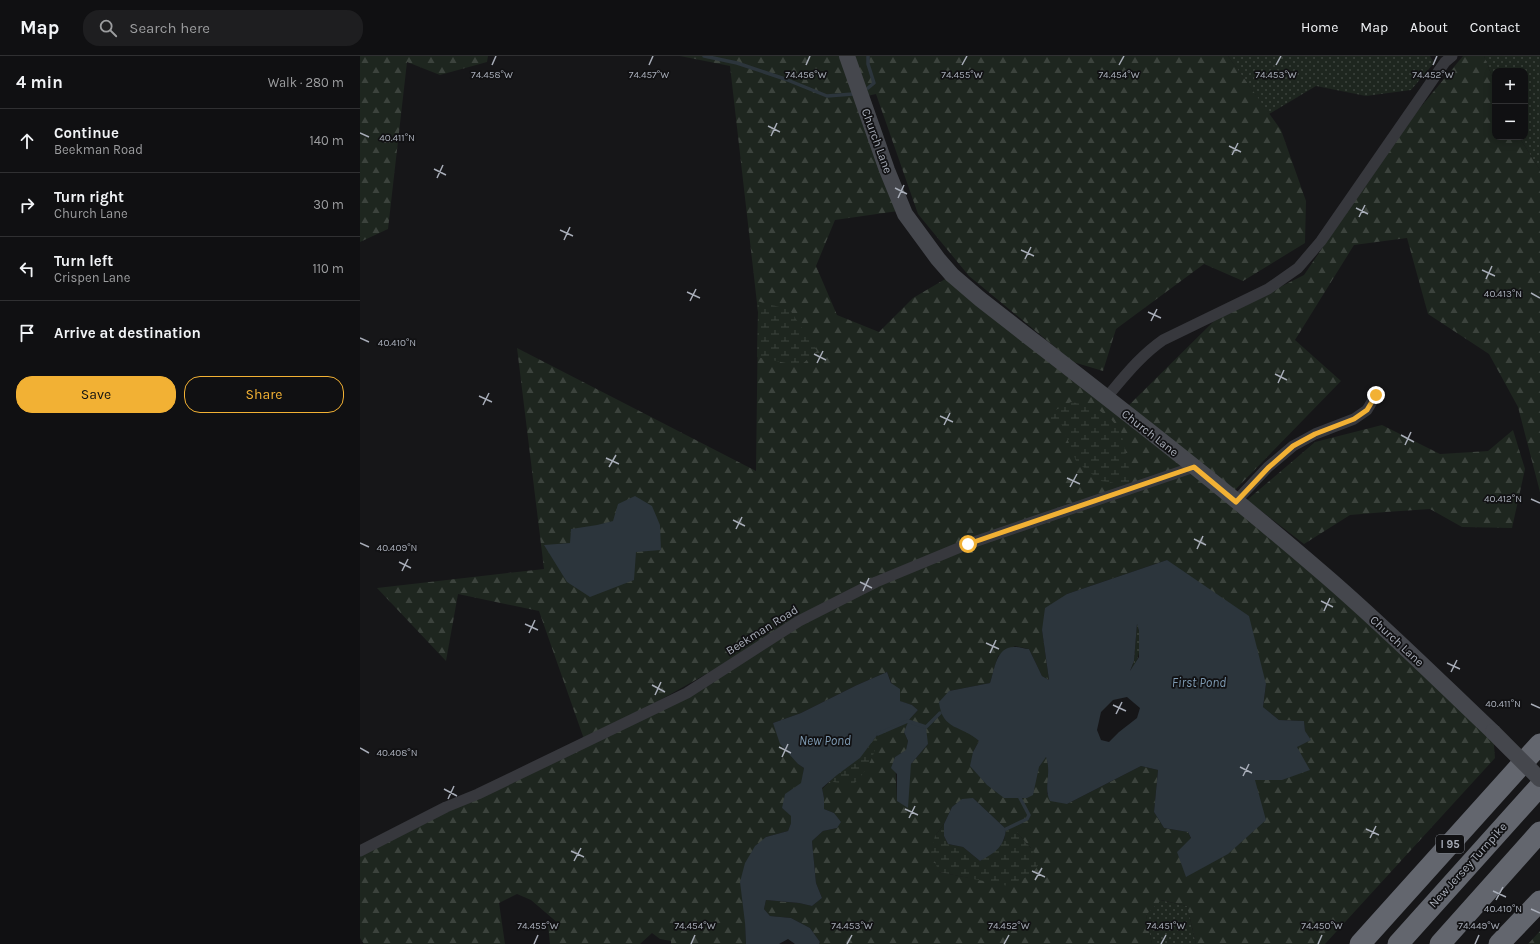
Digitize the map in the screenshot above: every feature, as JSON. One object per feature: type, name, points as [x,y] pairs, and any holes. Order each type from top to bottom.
[{"type":"highway","name":"I 95","points":[[1360,944],[1540,744]]},
{"type":"highway","name":"New Jersey Turnpike","points":[[1398,944],[1540,786]]},
{"type":"highway","points":[[1440,944],[1540,832]]},
{"type":"highway","points":[[1498,944],[1540,901]]},
{"type":"street","name":"Church Lane","points":[[847,56],[896,193],[905,214],[922,239],[952,275],[1194,467],[1316,568],[1356,603],[1493,732],[1540,779]]},
{"type":"street","points":[[1106,398],[1135,363],[1157,345],[1268,289],[1298,268],[1321,240],[1446,62],[1452,56]]},
{"type":"street","points":[[1236,502],[1268,468],[1293,446],[1315,434],[1354,419],[1367,410],[1376,395]]},
{"type":"street","name":"Beekman Road","points":[[360,851],[446,807],[478,794],[687,693],[799,621],[876,582],[968,544],[1194,467]]},
{"type":"green space","points":[[360,56],[488,56],[487,62],[440,75],[407,62],[388,229],[360,242]]},
{"type":"green space","points":[[680,56],[841,56],[898,211],[835,220],[816,266],[837,315],[879,332],[913,298],[952,275],[1194,467],[1493,732],[1495,758],[1325,944],[1196,944],[1187,906],[1161,900],[1146,915],[1152,944],[819,944],[820,942],[810,928],[791,918],[770,916],[764,909],[766,900],[799,903],[812,906],[822,898],[816,883],[812,841],[823,831],[837,828],[834,813],[824,809],[822,789],[878,734],[908,721],[918,710],[912,705],[899,701],[887,672],[801,713],[773,723],[798,764],[804,768],[802,783],[782,808],[791,815],[791,823],[788,831],[766,837],[745,923],[746,944],[671,944],[671,941],[660,939],[652,933],[640,944],[550,944],[548,925],[559,924],[531,900],[517,894],[499,903],[505,944],[364,944],[360,938],[360,851],[585,742],[539,611],[458,594],[446,661],[377,588],[544,569],[517,348],[756,471],[758,312],[730,66]],"holes":[[[1167,560],[1266,684],[1263,707],[1279,720],[1304,721],[1305,731],[1296,747],[1282,780],[1255,780],[1191,839],[1188,832],[1164,828],[1154,812],[1158,770],[1141,766],[1067,804],[1047,794],[1049,768],[1046,756],[1039,767],[973,752],[979,741],[972,734],[949,691],[990,683],[998,656],[1015,646],[1029,649],[1042,676],[1049,680],[1042,630],[1067,594]],[[789,627],[687,693],[593,738]],[[904,732],[928,744],[911,764],[897,801],[895,757],[906,751],[908,741]],[[973,798],[1006,829],[1017,833],[1031,848],[970,878],[939,872],[935,836],[944,824],[952,807]]]},
{"type":"green space","points":[[854,56],[1228,56],[1281,130],[1306,201],[1305,243],[1243,281],[1204,264],[1116,329],[1103,371],[1073,362],[969,276],[918,214],[876,94],[867,96]]},
{"type":"green space","points":[[1228,56],[1430,56],[1434,63],[1411,90],[1366,96],[1316,86],[1269,114]]},
{"type":"green space","points":[[1463,56],[1484,56],[1492,76],[1492,140],[1521,140],[1540,170],[1540,492],[1518,407],[1489,354],[1428,314],[1407,238],[1354,245],[1295,340],[1341,381],[1234,491],[1127,407],[1216,319],[1304,275],[1405,126]]},
{"type":"green space","points":[[1484,56],[1540,56],[1540,170],[1521,140],[1528,140],[1528,68],[1492,68],[1492,76]]},
{"type":"green space","points":[[757,301],[790,310],[817,351],[800,366],[757,357]]},
{"type":"green space","points":[[1071,402],[1093,406],[1110,418],[1121,431],[1132,482],[1120,484],[1101,481],[1076,461],[1061,423],[1050,421],[1050,413]]},
{"type":"green space","points":[[1382,425],[1440,454],[1488,451],[1513,430],[1525,469],[1512,528],[1462,527],[1430,509],[1386,512],[1350,515],[1304,544],[1247,500],[1315,442]]},
{"type":"green space","points":[[1137,623],[1140,636],[1140,649],[1134,667],[1130,672],[1134,661]]},
{"type":"green space","points":[[878,734],[873,756],[863,774],[853,785],[833,782],[832,779],[860,758]]},
{"type":"green space","points":[[944,824],[944,836],[948,844],[963,847],[980,861],[1004,840],[1006,829],[1019,825],[1017,833],[1041,861],[1032,874],[1008,886],[939,872],[931,853],[935,836]]},
{"type":"green space","points":[[1160,900],[1187,906],[1196,944],[1152,944],[1146,915]]},
{"type":"green space","points":[[1540,931],[1540,944],[1528,944]]},
{"type":"water","points":[[635,496],[652,506],[660,525],[661,550],[636,552],[634,580],[590,597],[567,582],[544,545],[570,543],[571,529],[613,521],[618,504]]},
{"type":"water","name":"First Pond","points":[[1167,560],[1249,616],[1266,684],[1263,707],[1279,720],[1304,721],[1305,731],[1311,740],[1297,747],[1310,770],[1282,780],[1255,780],[1266,820],[1228,854],[1186,877],[1177,852],[1191,838],[1188,832],[1164,828],[1154,812],[1158,770],[1141,766],[1067,804],[1050,801],[1047,791],[1048,763],[1046,757],[1039,767],[1033,795],[1027,798],[1004,798],[987,785],[970,766],[973,752],[979,741],[973,736],[948,723],[941,711],[939,702],[949,691],[990,683],[997,659],[1004,650],[1009,647],[1029,649],[1042,676],[1049,680],[1042,630],[1045,608],[1067,594]],"holes":[[[1137,624],[1139,631],[1139,657],[1130,671],[1134,661]],[[1127,697],[1140,708],[1137,718],[1109,742],[1101,740],[1097,730],[1101,712],[1113,700]]]},
{"type":"water","name":"New Pond","points":[[887,672],[891,683],[900,689],[900,701],[912,705],[918,710],[908,721],[926,727],[928,744],[911,764],[908,808],[897,801],[897,774],[891,768],[895,757],[906,750],[908,741],[904,732],[908,722],[878,734],[860,758],[822,788],[824,809],[834,813],[841,822],[837,828],[823,831],[812,841],[816,883],[822,898],[812,906],[799,903],[766,900],[764,909],[770,916],[791,918],[810,928],[820,942],[819,944],[795,944],[788,939],[779,944],[746,944],[740,882],[745,863],[755,846],[766,837],[788,831],[791,823],[791,816],[782,808],[785,794],[801,783],[804,768],[798,764],[780,744],[773,723],[801,713]]},
{"type":"water","points":[[973,798],[1006,829],[1001,845],[995,852],[980,861],[963,847],[948,844],[944,836],[944,824],[952,807],[962,799]]},
{"type":"waterway","points":[[704,56],[737,63],[785,79],[827,96],[853,94]]},
{"type":"waterway","points":[[868,56],[868,64],[874,83],[868,88]]},
{"type":"waterway","points":[[878,734],[908,721],[926,727],[940,713]]},
{"type":"waterway","points":[[1006,829],[1027,819],[1029,815],[1020,798]]},
{"type":"route","points":[[968,544],[1194,467],[1236,502],[1268,468],[1293,446],[1315,434],[1354,419],[1367,410],[1376,395]]}]
